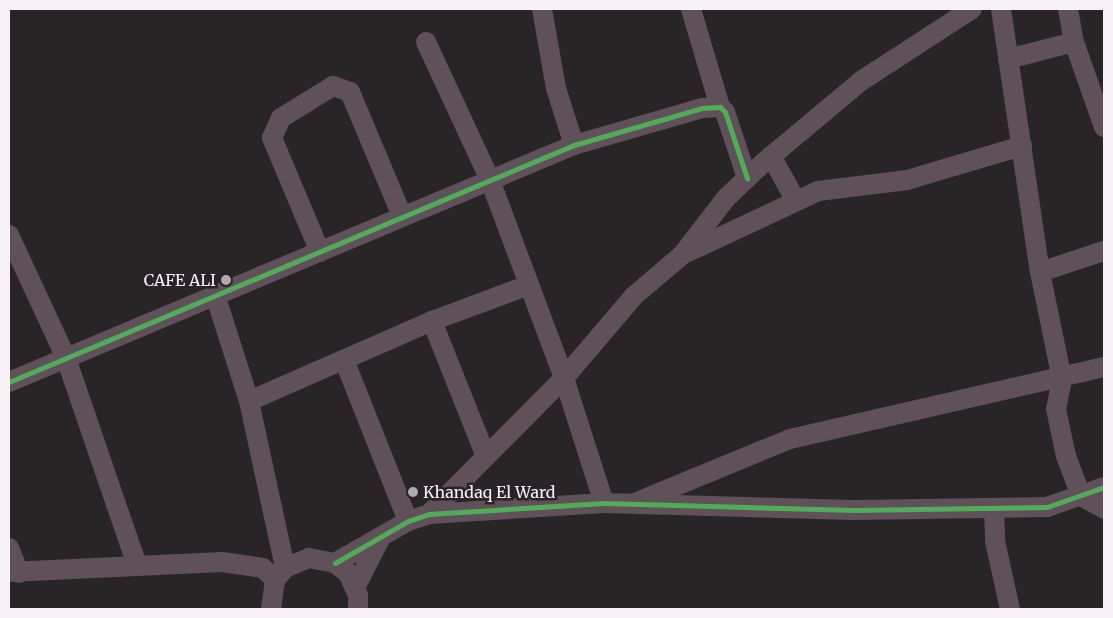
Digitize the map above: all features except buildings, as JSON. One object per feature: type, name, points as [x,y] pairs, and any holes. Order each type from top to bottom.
[{"type":"street","points":[[542,9],[556,88],[574,145]]},
{"type":"street","points":[[691,9],[720,107],[747,178]]},
{"type":"street","points":[[429,514],[564,378],[635,295],[682,255],[747,178],[860,81],[972,9]]},
{"type":"street","points":[[1000,9],[1040,272],[1062,380],[1056,410],[1066,456],[1082,496],[1104,509]]},
{"type":"street","points":[[1068,9],[1074,42],[1104,127]]},
{"type":"street","points":[[426,42],[490,180],[564,378],[604,503]]},
{"type":"street","points":[[1008,59],[1074,42]]},
{"type":"street","points":[[320,252],[272,138],[281,118],[334,86],[350,92],[402,216]]},
{"type":"street","points":[[9,382],[216,298],[402,216],[574,145],[702,108],[720,107]]},
{"type":"street","points":[[682,255],[795,199],[818,191],[907,180],[1022,146]]},
{"type":"street","points":[[771,156],[795,199]]},
{"type":"street","points":[[9,235],[66,358],[138,565]]},
{"type":"street","points":[[1040,272],[1104,251]]},
{"type":"street","points":[[249,402],[345,362],[432,322],[529,285]]},
{"type":"street","points":[[216,298],[249,402],[280,574],[269,608]]},
{"type":"street","points":[[432,322],[486,457]]},
{"type":"street","points":[[345,362],[408,521]]},
{"type":"street","points":[[632,504],[790,440],[914,408],[1062,380],[1104,367]]},
{"type":"street","points":[[335,563],[408,521],[429,514],[604,503],[783,509],[1047,508],[1104,487]]},
{"type":"street","points":[[994,508],[994,541],[1010,609]]},
{"type":"street","points":[[358,609],[356,586],[381,537]]},
{"type":"street","points":[[9,548],[14,572],[138,565],[245,563],[280,574],[309,558],[335,563],[356,586]]},
{"type":"cycle path","points":[[9,382],[574,145],[702,108],[720,107],[725,112],[747,178]]},
{"type":"cycle path","points":[[335,563],[408,521],[429,514],[604,503],[854,510],[1047,507],[1104,487]]},
{"type":"place","name":"CAFE ALI","points":[[226,280]]},
{"type":"place","name":"Khandaq El Ward","points":[[413,492]]}]
